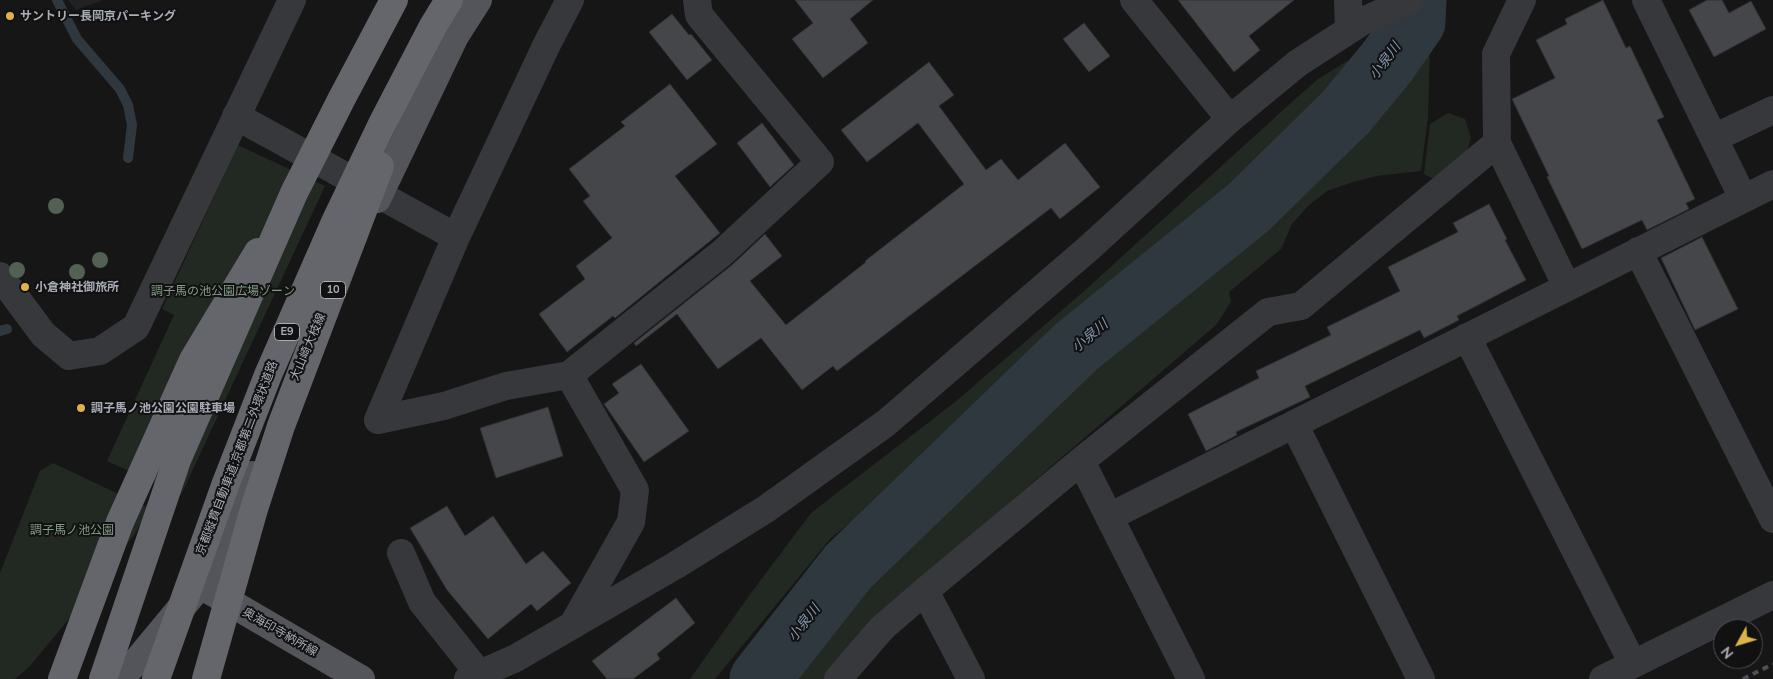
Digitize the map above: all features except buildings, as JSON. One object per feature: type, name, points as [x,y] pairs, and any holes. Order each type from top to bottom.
[{"type":"highway","points":[[104,679],[177,460],[294,193],[394,0]]},
{"type":"highway","name":"京都縦貫自動車道;京都第二外環状道路","points":[[156,679],[226,483],[268,375],[339,214],[383,122],[433,26],[449,0]]},
{"type":"highway","points":[[206,679],[254,509],[281,426],[433,26]]},
{"type":"highway","points":[[62,679],[120,522],[194,360],[294,193]]},
{"type":"main road","name":"大山崎大枝線","points":[[120,679],[200,585],[229,536],[262,453],[329,299],[456,36],[478,0]]},
{"type":"main road","name":"奥海印寺納所線","points":[[200,585],[361,679]]},
{"type":"street","points":[[0,276],[43,334],[69,356],[100,351],[136,327],[292,0]]},
{"type":"street","points":[[570,0],[547,44],[456,237],[378,420],[444,406],[506,386],[569,375],[722,253],[820,162],[699,15],[697,0]]},
{"type":"street","points":[[1134,0],[1230,119]]},
{"type":"street","points":[[401,553],[422,602],[474,677],[516,658],[676,565],[766,509],[886,423],[1090,247],[1230,119],[1353,17],[1410,0]]},
{"type":"street","points":[[1522,0],[1496,54],[1497,143],[1567,287]]},
{"type":"street","points":[[1646,0],[1744,198]]},
{"type":"street","points":[[1714,138],[1773,110]]},
{"type":"street","points":[[236,116],[456,237]]},
{"type":"street","points":[[838,679],[882,628],[1082,461],[1268,312],[1301,306],[1497,143]]},
{"type":"street","points":[[1109,516],[1773,184]]},
{"type":"street","points":[[1638,252],[1773,519]]},
{"type":"street","points":[[1467,337],[1634,664]]},
{"type":"street","points":[[569,375],[636,490],[631,522],[574,625]]},
{"type":"street","points":[[1294,424],[1421,679]]},
{"type":"street","points":[[1082,461],[1191,679]]},
{"type":"street","points":[[925,591],[970,679]]},
{"type":"street","points":[[1603,679],[1773,595]]},
{"type":"shaded area","points":[[68,0],[103,0],[76,10]]},
{"type":"green space","points":[[1430,43],[1428,117],[1421,171],[1376,176],[1327,191],[1308,206],[1292,224],[1281,249],[1229,292],[1231,302],[1216,325],[876,617],[824,679],[775,679],[857,575],[936,493],[1000,447],[1069,381],[1280,201],[1361,137],[1402,86],[1420,45]]},
{"type":"green space","points":[[1347,61],[1356,82],[1308,129],[1244,187],[1162,255],[995,407],[831,538],[715,679],[690,679],[811,513],[955,402],[1083,292],[1318,79]]},
{"type":"green space","points":[[1448,113],[1465,119],[1471,138],[1465,156],[1434,179],[1424,174],[1430,124]]},
{"type":"green space","name":"調子馬の池公園広場ゾーン","points":[[238,145],[325,186],[181,495],[107,461],[174,315],[162,309]]},
{"type":"green space","name":"調子馬ノ池公園","points":[[53,463],[150,509],[134,535],[78,608],[29,667],[15,679],[0,679],[0,573],[40,471]]},
{"type":"waterway","points":[[57,0],[77,39],[120,89],[128,105],[132,125],[128,158]]},
{"type":"waterway","name":"小泉川","points":[[760,679],[848,567],[1076,347],[1248,208],[1346,112],[1388,61],[1415,22],[1416,0]]},
{"type":"waterway","points":[[0,331],[7,329]]},
{"type":"railway","points":[[1743,679],[1773,664]]},
{"type":"place","name":"サントリー長岡京パーキング","points":[[10,16]]},
{"type":"place","name":"小倉神社御旅所","points":[[25,287]]},
{"type":"place","name":"調子馬ノ池公園公園駐車場","points":[[81,408]]}]
